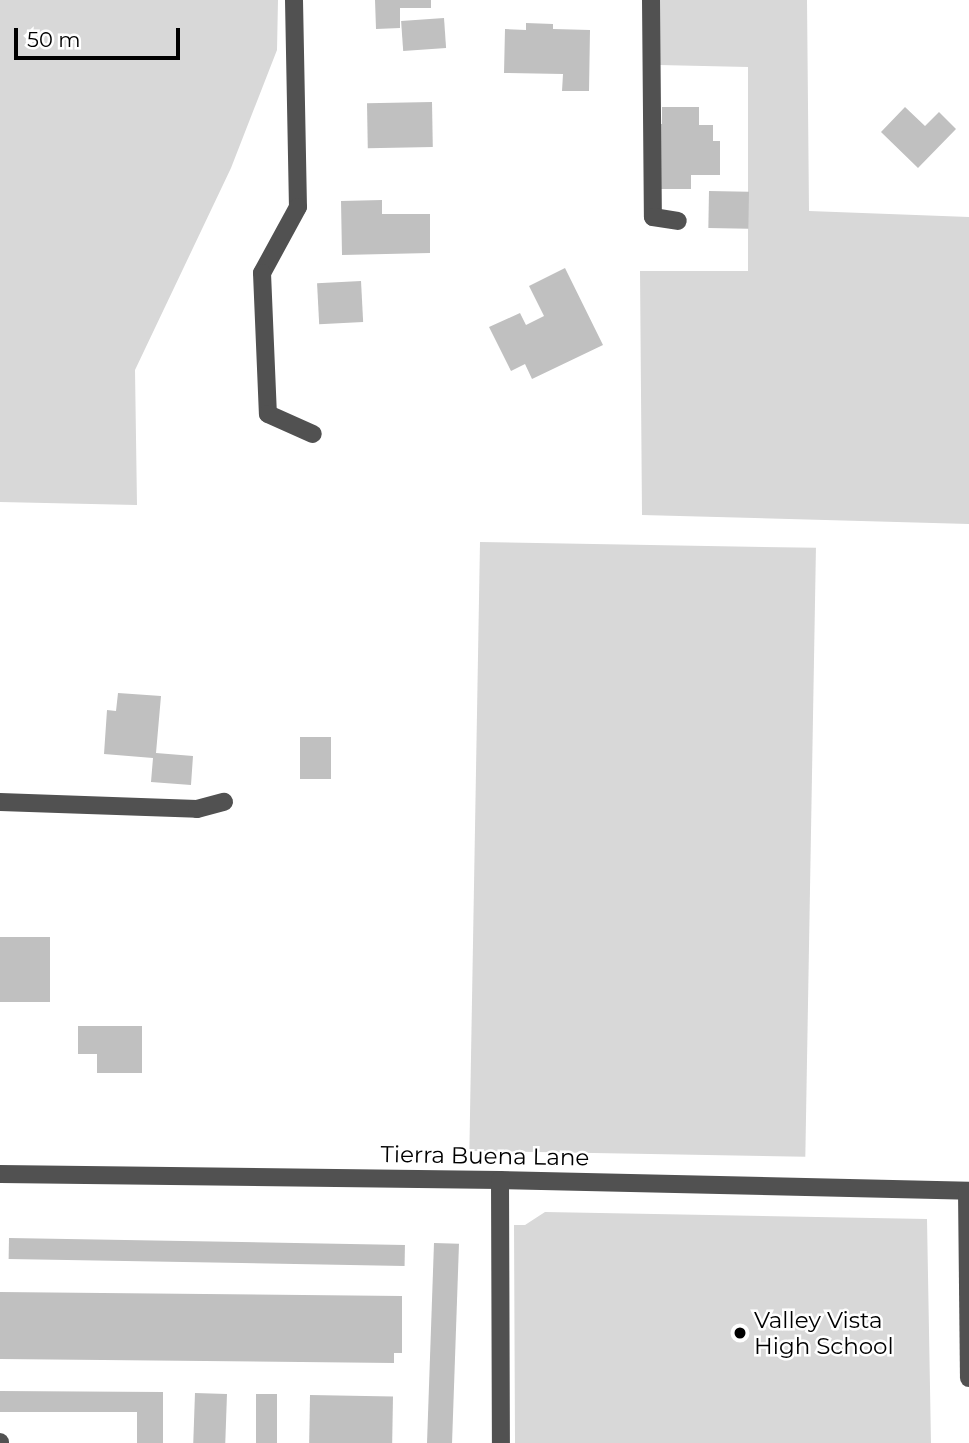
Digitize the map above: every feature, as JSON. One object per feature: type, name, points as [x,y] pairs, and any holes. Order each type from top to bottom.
[{"type":"street","points":[[294,0],[298,207],[262,273],[268,414],[313,434]]},
{"type":"street","points":[[651,0],[653,217],[678,221]]},
{"type":"street","points":[[0,802],[197,809],[224,802]]},
{"type":"street","name":"Tierra Buena Lane","points":[[0,1174],[500,1180],[968,1191]]},
{"type":"street","points":[[500,1180],[501,1443]]},
{"type":"street","points":[[968,1191],[969,1378]]},
{"type":"shaded area","points":[[0,0],[278,0],[277,50],[231,168],[135,370],[137,505],[0,502]]},
{"type":"shaded area","points":[[659,0],[807,0],[809,211],[969,217],[969,524],[642,515],[640,271],[748,271],[748,67],[659,65]]},
{"type":"shaded area","points":[[480,542],[816,548],[805,1157],[469,1151]]},
{"type":"shaded area","name":"Valley Vista High School","points":[[545,1212],[927,1219],[931,1443],[515,1443],[514,1225],[525,1225]]},
{"type":"building","points":[[375,0],[431,0],[431,8],[400,8],[400,28],[376,29]]},
{"type":"building","points":[[444,18],[446,48],[403,51],[401,21]]},
{"type":"building","points":[[526,23],[553,24],[553,29],[590,30],[589,91],[562,91],[563,74],[504,73],[505,29],[526,30]]},
{"type":"building","points":[[432,102],[433,147],[368,148],[367,103]]},
{"type":"building","points":[[662,107],[699,107],[699,125],[713,125],[713,141],[720,141],[720,175],[691,175],[691,189],[657,189],[658,124],[662,124]]},
{"type":"building","points":[[905,107],[925,126],[939,112],[956,129],[918,168],[881,132]]},
{"type":"building","points":[[709,191],[749,192],[748,229],[708,228]]},
{"type":"building","points":[[382,200],[382,214],[430,214],[430,253],[342,255],[341,201]]},
{"type":"building","points":[[565,268],[603,345],[532,379],[525,364],[511,371],[489,327],[520,313],[526,325],[544,316],[529,286]]},
{"type":"building","points":[[361,281],[363,322],[319,324],[317,283]]},
{"type":"building","points":[[118,693],[161,696],[156,753],[193,756],[191,785],[151,782],[153,758],[104,754],[107,710],[116,711]]},
{"type":"building","points":[[300,737],[331,737],[331,779],[300,779]]},
{"type":"building","points":[[0,937],[50,937],[50,1002],[0,1002]]},
{"type":"building","points":[[78,1026],[142,1026],[142,1073],[97,1073],[97,1054],[78,1054]]},
{"type":"building","points":[[9,1238],[405,1245],[405,1266],[9,1259]]},
{"type":"building","points":[[434,1243],[459,1244],[452,1443],[427,1443]]},
{"type":"building","points":[[0,1292],[402,1296],[402,1353],[394,1353],[394,1363],[0,1359]]},
{"type":"building","points":[[0,1391],[163,1392],[163,1443],[137,1443],[137,1412],[0,1412]]},
{"type":"building","points":[[195,1393],[227,1394],[225,1443],[193,1443]]},
{"type":"building","points":[[256,1394],[277,1394],[277,1443],[256,1443]]},
{"type":"building","points":[[310,1395],[393,1396],[392,1443],[309,1443]]},
{"type":"place","name":"Valley Vista High School","points":[[740,1333]]}]
